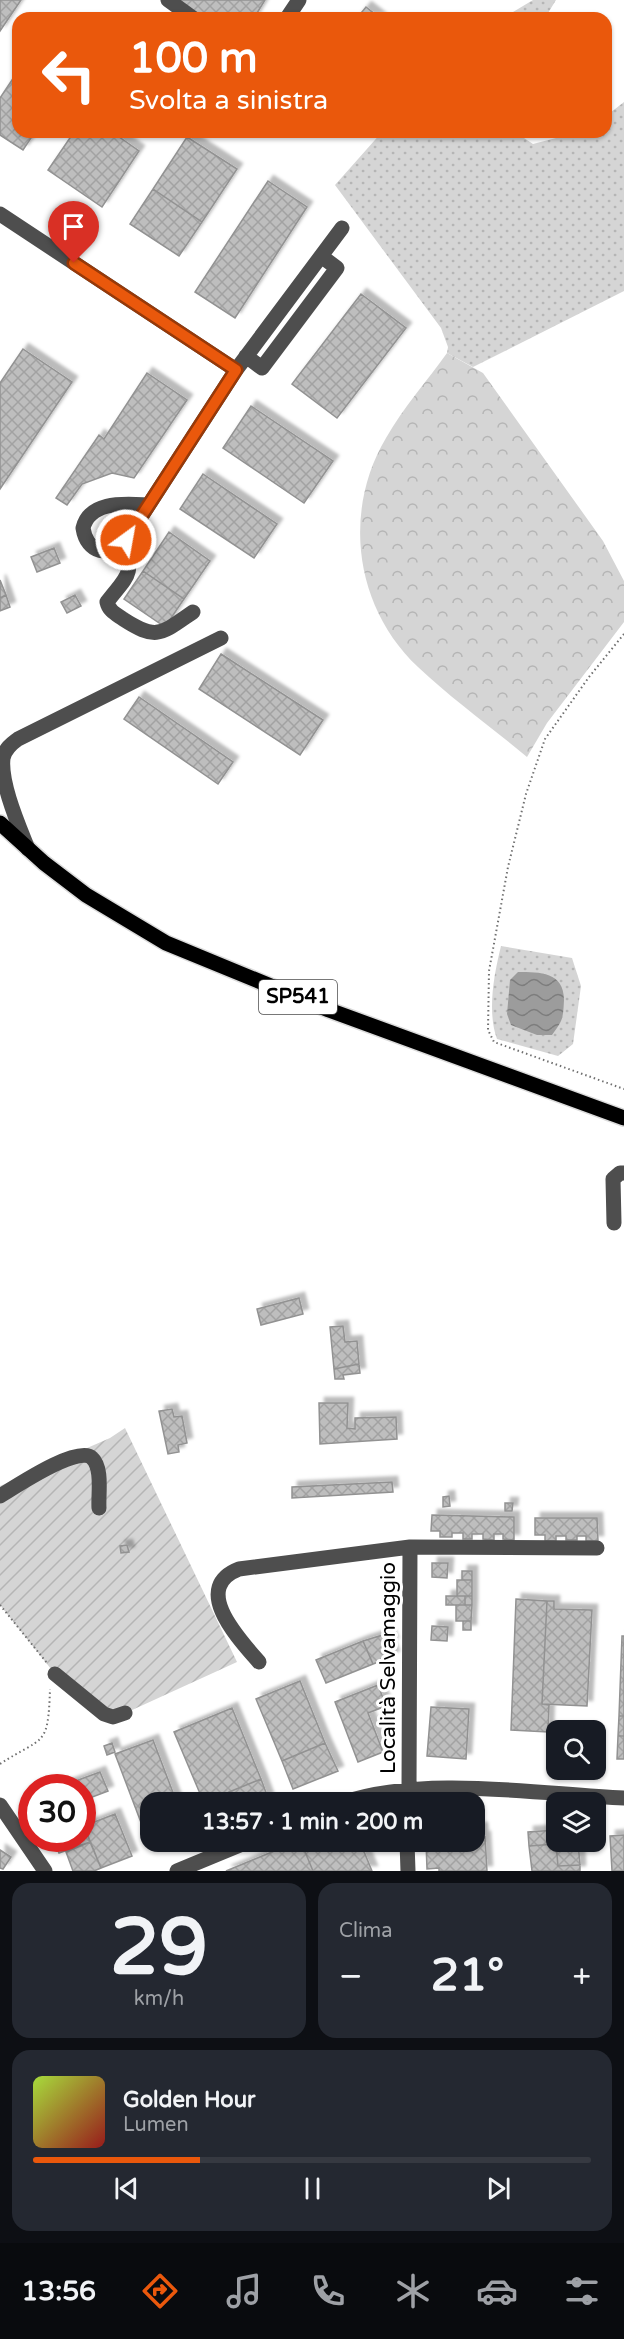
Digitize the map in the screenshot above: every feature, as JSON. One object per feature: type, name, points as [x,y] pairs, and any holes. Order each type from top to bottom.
[{"type":"main road","name":"SP541","points":[[0,823],[28,849],[98,904],[176,948],[329,1010],[624,1118]]},
{"type":"street","points":[[168,0],[185,12]]},
{"type":"street","points":[[0,214],[236,370]]},
{"type":"street","points":[[148,505],[124,504],[107,506],[94,511],[84,524],[84,533],[93,549],[103,552],[121,546],[148,505],[236,370],[342,228]]},
{"type":"street","points":[[121,546],[130,566],[128,573],[107,602],[109,609],[140,630],[149,633],[170,628],[193,612]]},
{"type":"street","points":[[28,849],[5,787],[2,771],[3,755],[8,747],[18,739],[220,638]]},
{"type":"street","points":[[0,742],[18,739]]},
{"type":"street","points":[[614,1222],[613,1179],[620,1173],[624,1173]]},
{"type":"street","points":[[0,1496],[47,1469],[78,1454],[85,1454],[93,1458],[97,1467],[99,1508]]},
{"type":"street","points":[[259,1662],[236,1636],[224,1616],[218,1592],[225,1576],[239,1569],[410,1547],[597,1548]]},
{"type":"street","name":"Località Selvamaggio","points":[[405,1792],[410,1547]]},
{"type":"street","points":[[55,1674],[104,1714],[113,1717],[125,1713]]},
{"type":"street","points":[[446,1792],[488,1790],[624,1798]]},
{"type":"street","points":[[0,1805],[45,1871]]},
{"type":"street","points":[[177,1871],[223,1852]]},
{"type":"street","points":[[407,1852],[408,1871]]},
{"type":"path","points":[[624,634],[589,677],[545,739],[526,794],[507,867],[489,971],[487,1013],[488,1030],[494,1042],[624,1089]]},
{"type":"path","points":[[0,1605],[55,1674],[50,1684],[49,1717],[45,1735],[32,1747],[0,1764]]},
{"type":"green space","points":[[533,0],[556,0],[549,12],[513,12]]},
{"type":"green space","points":[[624,102],[624,291],[473,367],[447,353],[448,347],[441,328],[335,185],[377,138],[524,138],[533,144],[556,138],[612,138],[612,111]]},
{"type":"green space","points":[[447,353],[483,373],[603,541],[624,581],[624,622],[547,723],[527,757],[431,679],[397,643],[380,617],[369,588],[362,558],[360,527],[364,497],[372,467],[386,438],[407,405]]},
{"type":"green space","points":[[501,946],[572,958],[581,986],[573,1044],[558,1056],[497,1039],[492,1005]]},
{"type":"green space","points":[[125,1428],[237,1662],[119,1716],[55,1674],[0,1605],[0,1486],[110,1438]]},
{"type":"water","points":[[518,972],[542,973],[560,984],[564,1000],[563,1015],[552,1035],[537,1035],[511,1025],[507,1014],[510,980]]},
{"type":"building","points":[[0,0],[21,0],[12,12],[0,31]]},
{"type":"building","points":[[174,0],[265,0],[258,12],[193,12]]},
{"type":"building","points":[[366,7],[372,12],[362,12]]},
{"type":"building","points":[[12,80],[12,138],[31,138],[23,150],[0,135],[0,98]]},
{"type":"building","points":[[70,138],[121,138],[139,151],[102,207],[48,170]]},
{"type":"building","points":[[186,138],[237,169],[202,222],[153,189]]},
{"type":"building","points":[[268,181],[307,207],[235,318],[195,292]]},
{"type":"building","points":[[153,189],[202,222],[179,256],[130,224]]},
{"type":"building","points":[[361,294],[406,328],[337,418],[292,384]]},
{"type":"building","points":[[23,349],[72,382],[0,489],[0,383]]},
{"type":"building","points":[[147,373],[187,400],[134,478],[112,473],[82,484],[67,505],[56,498],[99,435],[104,439]]},
{"type":"building","points":[[251,406],[333,461],[304,503],[223,448]]},
{"type":"building","points":[[203,474],[277,524],[254,558],[180,509]]},
{"type":"building","points":[[169,532],[210,561],[184,599],[143,571]]},
{"type":"building","points":[[54,548],[60,563],[37,572],[31,557]]},
{"type":"building","points":[[143,571],[184,599],[165,627],[124,599]]},
{"type":"building","points":[[0,580],[6,595],[0,598]]},
{"type":"building","points":[[6,595],[10,607],[0,611],[0,598]]},
{"type":"building","points":[[75,595],[81,606],[67,613],[61,602]]},
{"type":"building","points":[[221,654],[323,720],[300,755],[199,689]]},
{"type":"building","points":[[139,697],[233,762],[218,784],[124,719]]},
{"type":"building","points":[[299,1298],[303,1314],[261,1325],[257,1309]]},
{"type":"building","points":[[343,1326],[345,1342],[357,1341],[359,1364],[334,1369],[330,1327]]},
{"type":"building","points":[[359,1364],[360,1373],[343,1375],[344,1379],[335,1379],[334,1369]]},
{"type":"building","points":[[319,1403],[348,1403],[347,1428],[355,1429],[355,1418],[396,1417],[397,1439],[320,1444]]},
{"type":"building","points":[[172,1409],[174,1417],[182,1416],[187,1443],[178,1445],[179,1452],[168,1454],[159,1411]]},
{"type":"building","points":[[392,1482],[393,1492],[292,1498],[292,1487]]},
{"type":"building","points":[[449,1496],[450,1506],[443,1507],[443,1497]]},
{"type":"building","points":[[505,1503],[513,1503],[512,1511],[505,1511]]},
{"type":"building","points":[[432,1515],[514,1517],[514,1540],[503,1539],[503,1534],[494,1534],[494,1540],[483,1539],[483,1534],[472,1534],[472,1539],[463,1539],[463,1533],[452,1533],[452,1537],[440,1537],[440,1531],[431,1531]]},
{"type":"building","points":[[535,1518],[597,1518],[598,1541],[586,1541],[586,1536],[577,1536],[577,1540],[566,1540],[566,1536],[556,1536],[556,1541],[545,1541],[545,1535],[535,1535]]},
{"type":"building","points":[[127,1545],[129,1552],[121,1553],[120,1546]]},
{"type":"building","points":[[432,1563],[448,1563],[447,1578],[432,1577]]},
{"type":"building","points":[[462,1571],[472,1571],[472,1580],[462,1580]]},
{"type":"building","points":[[457,1580],[472,1580],[472,1596],[457,1596]]},
{"type":"building","points":[[446,1596],[465,1596],[465,1605],[446,1605]]},
{"type":"building","points":[[465,1596],[472,1596],[472,1605],[465,1605]]},
{"type":"building","points":[[516,1599],[547,1601],[542,1704],[549,1705],[546,1732],[511,1730]]},
{"type":"building","points":[[547,1601],[554,1601],[554,1609],[592,1610],[587,1706],[542,1704]]},
{"type":"building","points":[[456,1605],[472,1605],[471,1621],[456,1621]]},
{"type":"building","points":[[463,1621],[471,1621],[471,1630],[463,1630]]},
{"type":"building","points":[[432,1626],[448,1627],[447,1641],[431,1640]]},
{"type":"building","points":[[389,1633],[393,1643],[389,1644],[394,1656],[373,1664],[363,1641]]},
{"type":"building","points":[[622,1636],[624,1636],[624,1716],[619,1716]]},
{"type":"building","points":[[363,1641],[373,1664],[326,1683],[316,1660]]},
{"type":"building","points":[[300,1681],[325,1743],[282,1761],[256,1699]]},
{"type":"building","points":[[378,1685],[386,1706],[368,1713],[383,1752],[358,1762],[335,1702]]},
{"type":"building","points":[[431,1707],[469,1709],[466,1759],[427,1756]]},
{"type":"building","points":[[232,1708],[261,1779],[229,1792],[199,1792],[174,1732]]},
{"type":"building","points":[[619,1716],[624,1716],[624,1736],[618,1736]]},
{"type":"building","points":[[618,1736],[624,1736],[624,1759],[617,1759]]},
{"type":"building","points":[[153,1740],[173,1792],[140,1792],[140,1820],[115,1754]]},
{"type":"building","points":[[112,1743],[115,1752],[107,1755],[104,1746]]},
{"type":"building","points":[[325,1743],[338,1771],[293,1789],[282,1761]]},
{"type":"building","points":[[100,1772],[108,1791],[96,1796],[95,1774]]},
{"type":"building","points":[[261,1779],[266,1792],[229,1792]]},
{"type":"building","points":[[115,1814],[132,1856],[101,1868],[95,1852],[96,1821]]},
{"type":"building","points":[[546,1831],[546,1845],[529,1846],[528,1832]]},
{"type":"building","points":[[624,1835],[624,1871],[612,1871],[610,1836]]},
{"type":"building","points":[[485,1837],[487,1871],[427,1869],[426,1852],[485,1852]]},
{"type":"building","points":[[546,1845],[546,1852],[557,1852],[558,1866],[580,1865],[580,1871],[532,1871],[529,1846]]},
{"type":"building","points":[[0,1850],[11,1857],[3,1869],[0,1868]]},
{"type":"building","points":[[66,1852],[94,1852],[101,1868],[94,1871],[73,1871]]},
{"type":"building","points":[[272,1852],[305,1852],[313,1871],[226,1871]]},
{"type":"building","points":[[305,1852],[364,1852],[372,1871],[313,1871]]},
{"type":"building","points":[[557,1852],[579,1852],[580,1865],[558,1866]]},
{"type":"route","points":[[74,263],[236,370],[126,540]]}]
